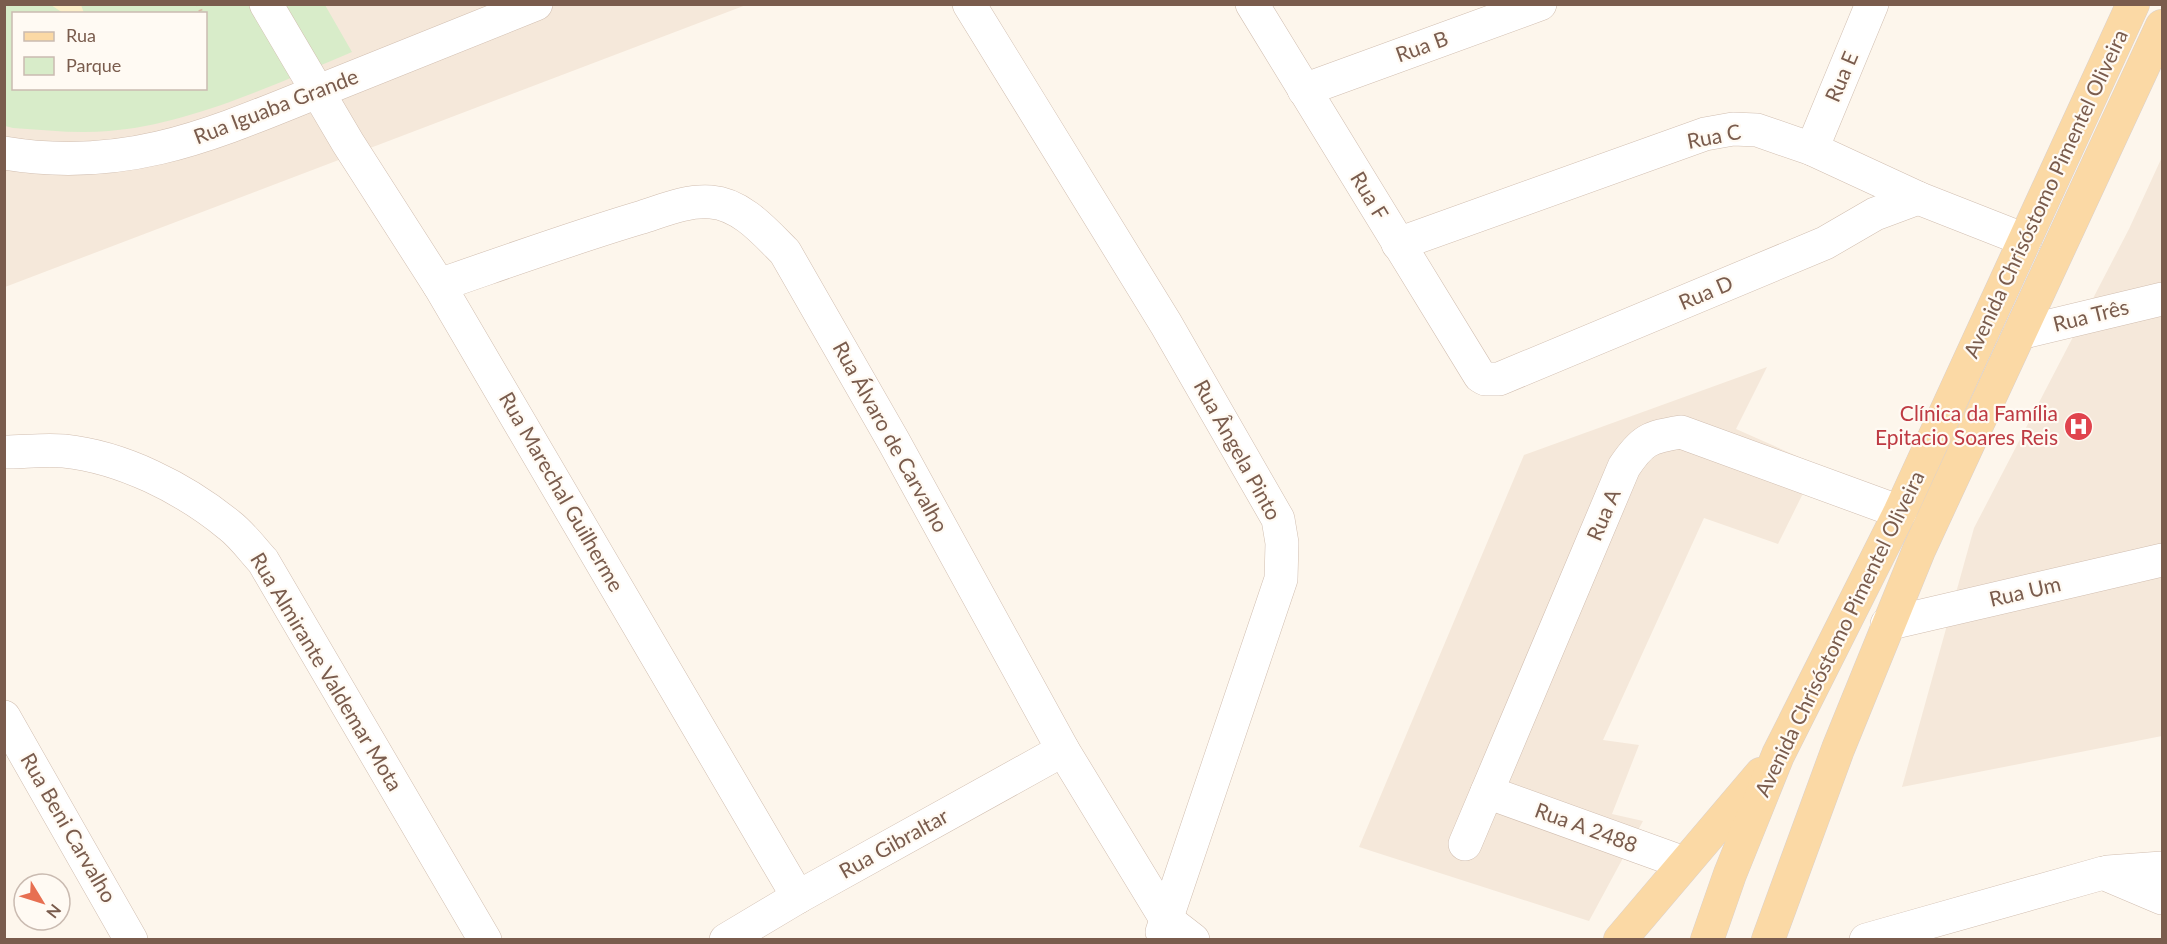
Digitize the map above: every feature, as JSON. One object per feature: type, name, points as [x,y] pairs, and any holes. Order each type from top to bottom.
[{"type":"main road","name":"Avenida Chrisóstomo Pimentel Oliveira","points":[[1707,939],[1730,874],[1778,755],[1900,512],[2133,4]]},
{"type":"main road","name":"Avenida Chrisóstomo Pimentel Oliveira","points":[[1768,939],[1834,760],[1887,624],[1919,550],[2163,26]]},
{"type":"main road","points":[[1620,939],[1778,755]]},
{"type":"street","name":"Rua Marechal Guilherme","points":[[266,4],[317,92],[439,285],[798,897]]},
{"type":"street","name":"Rua Iguaba Grande","points":[[4,153],[58,160],[118,157],[185,143],[248,121],[536,4]]},
{"type":"street","name":"Rua Ângela Pinto","points":[[969,4],[1166,324],[1278,519],[1282,543],[1281,579],[1163,929]]},
{"type":"street","name":"Rua F","points":[[1252,4],[1480,376],[1491,380]]},
{"type":"street","name":"Rua B","points":[[1305,90],[1540,4]]},
{"type":"street","name":"Rua E","points":[[1812,149],[1872,4]]},
{"type":"street","name":"Rua C","points":[[1398,244],[1705,134],[1733,129],[1757,130],[1812,149],[1918,198],[2025,240]]},
{"type":"street","name":"Rua D","points":[[1491,380],[1499,379],[1825,243],[1875,214],[1918,198]]},
{"type":"street","name":"Rua Álvaro de Carvalho","points":[[439,285],[597,230],[687,203],[712,202],[735,209],[759,226],[785,252],[1163,929],[1193,939]]},
{"type":"street","name":"Rua Três","points":[[2019,333],[2163,299]]},
{"type":"street","name":"Rua A","points":[[1466,844],[1624,468],[1636,448],[1655,436],[1681,432],[1900,512]]},
{"type":"street","name":"Rua Almirante Valdemar Mota","points":[[4,452],[64,451],[149,474],[196,500],[231,526],[263,561],[485,939]]},
{"type":"street","name":"Rua Um","points":[[1887,624],[2163,560]]},
{"type":"street","name":"Rua Beni Carvalho","points":[[4,717],[131,939]]},
{"type":"street","name":"Rua Gibraltar","points":[[726,939],[1063,750]]},
{"type":"street","name":"Rua A 2488","points":[[1487,792],[1684,863]]},
{"type":"street","points":[[1866,939],[2103,873],[2163,868]]},
{"type":"street","points":[[2103,873],[2163,898]]},
{"type":"shaded area","points":[[5,5],[746,5],[5,287]]},
{"type":"shaded area","points":[[2162,157],[2162,736],[1902,787],[1974,528],[2129,229]]},
{"type":"shaded area","points":[[1767,367],[1736,429],[1817,465],[1778,544],[1704,518],[1603,740],[1639,745],[1612,814],[1643,821],[1589,921],[1359,847],[1524,455]]},
{"type":"green space","points":[[5,5],[325,5],[352,52],[202,112],[139,127],[85,132],[5,126]]},
{"type":"sand","points":[[51,5],[81,5],[84,12],[62,12]]},
{"type":"place","name":"Clínica da Família Epitacio Soares Reis","points":[[2079,426]]}]
